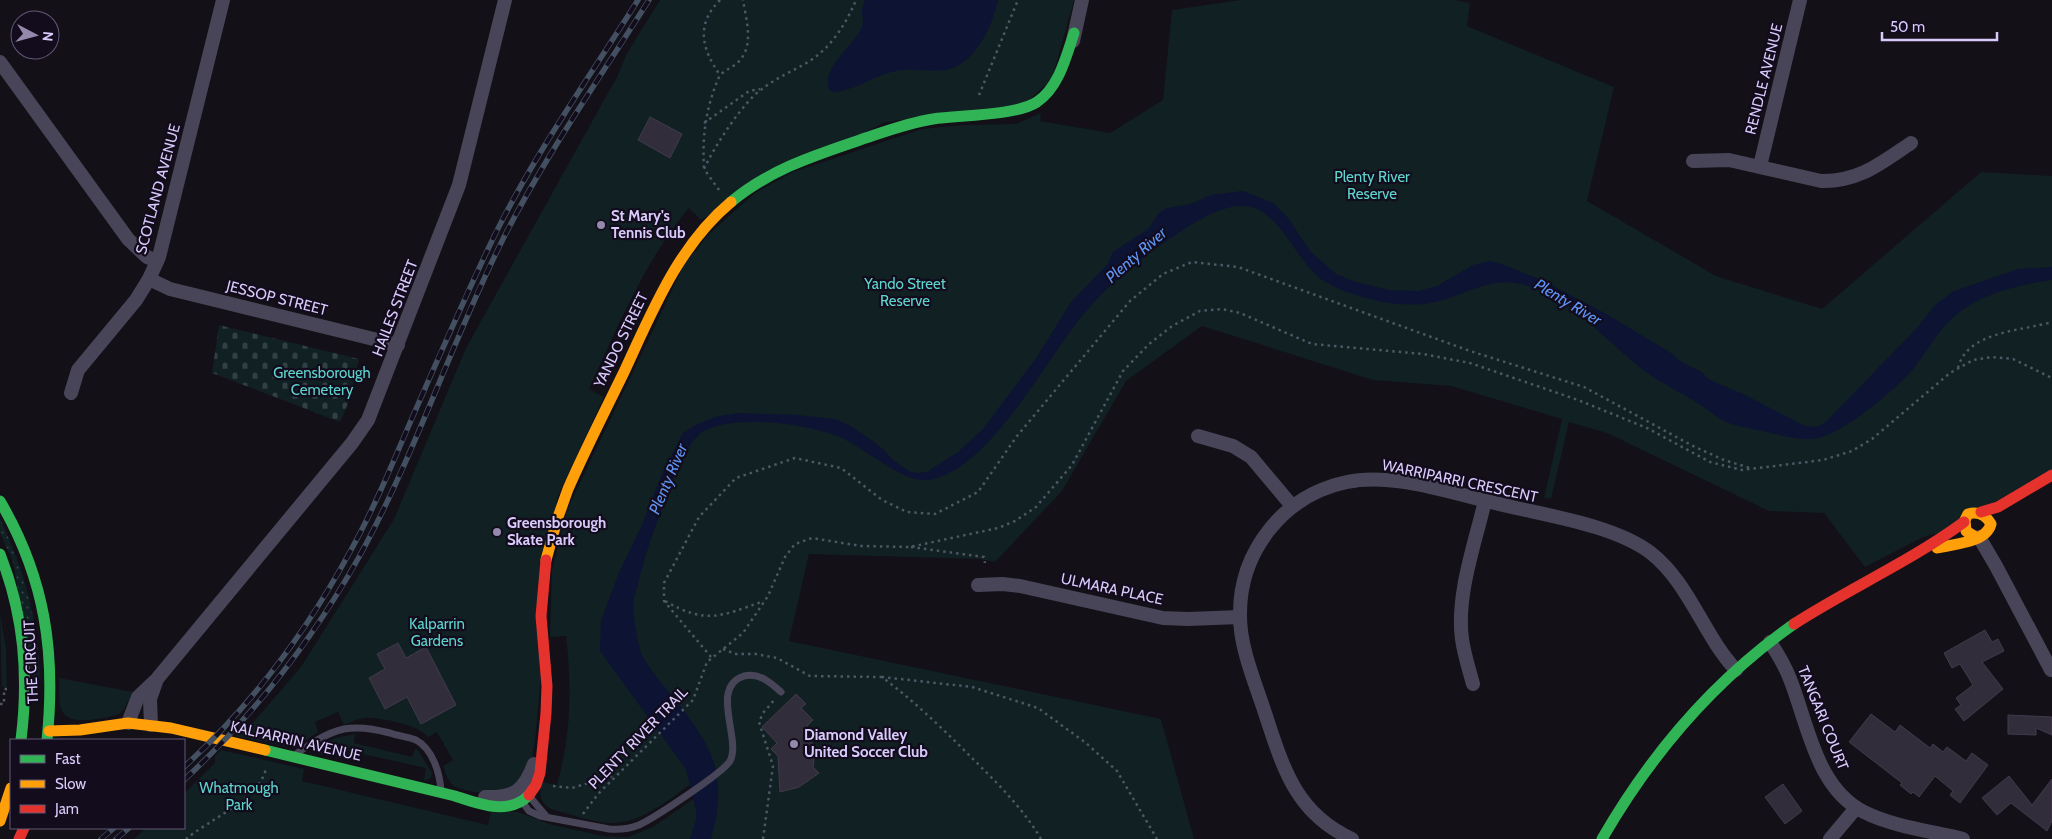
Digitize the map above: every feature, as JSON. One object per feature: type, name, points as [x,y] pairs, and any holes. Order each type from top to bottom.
[{"type":"street","name":"SCOTLAND AVENUE","points":[[70,393],[78,370],[136,300],[157,261],[223,0]]},
{"type":"street","name":"HAILES STREET","points":[[128,724],[138,697],[157,679],[362,431],[373,410],[459,185],[505,0]]},
{"type":"street","name":"YANDO STREET","points":[[946,118],[978,122],[1013,121],[1040,109],[1057,92],[1064,79],[1069,65],[1082,0]]},
{"type":"street","name":"RENDLE AVENUE","points":[[1760,166],[1800,0]]},
{"type":"street","name":"YANDO STREET","points":[[522,796],[537,783],[542,764],[547,695],[541,614],[542,585],[545,563],[555,522],[634,350],[675,267],[687,248],[729,203],[767,176],[791,164],[898,128],[974,114],[1012,113],[1025,108],[1046,94],[1062,66],[1074,33]]},
{"type":"street","points":[[0,62],[128,239],[147,257],[157,261]]},
{"type":"street","points":[[1693,161],[1729,160],[1820,181],[1849,180],[1879,165],[1911,143]]},
{"type":"street","name":"JESSOP STREET","points":[[149,279],[170,289],[398,345]]},
{"type":"street","points":[[1198,436],[1233,446],[1251,457],[1292,506]]},
{"type":"street","points":[[1602,839],[1649,764],[1676,730],[1736,670],[1770,642],[1827,603],[1909,558],[1964,522],[1969,515],[1998,507],[2052,475]]},
{"type":"street","name":"WARRIPARRI CRESCENT","points":[[1347,838],[1312,813],[1282,766],[1244,644],[1240,617],[1242,591],[1253,554],[1266,533],[1292,506],[1328,486],[1368,479],[1403,482],[1594,527],[1635,542],[1650,553],[1676,579],[1714,642],[1736,670]]},
{"type":"street","points":[[1909,558],[1983,534],[2003,515],[2044,493]]},
{"type":"street","name":"THE CIRCUIT","points":[[0,501],[29,560],[43,608],[50,660],[35,733]]},
{"type":"street","points":[[1473,684],[1462,638],[1461,619],[1466,584],[1485,501]]},
{"type":"street","points":[[1981,512],[1988,517],[1983,534],[1996,566],[2051,670]]},
{"type":"street","points":[[1964,522],[1966,531],[1983,534]]},
{"type":"street","name":"THE CIRCUIT","points":[[0,554],[14,593],[21,628],[35,733]]},
{"type":"street","name":"ULMARA PLACE","points":[[978,586],[1020,586],[1163,618],[1240,617]]},
{"type":"street","name":"TANGARI COURT","points":[[1770,642],[1790,678],[1823,770],[1837,791],[1856,808],[1880,819],[1963,839]]},
{"type":"street","name":"HAILES STREET","points":[[151,725],[150,699],[157,679]]},
{"type":"street","points":[[35,733],[128,724]]},
{"type":"street","name":"KALPARRIN AVENUE","points":[[128,724],[151,725],[448,794],[498,798],[522,796]]},
{"type":"street","name":"YANDO STREET","points":[[522,796],[544,735]]},
{"type":"street","points":[[0,821],[10,791]]},
{"type":"street","points":[[1830,839],[1856,808]]},
{"type":"lane","points":[[522,796],[535,814],[609,829],[630,828],[653,817],[726,766],[733,749],[728,724],[728,697],[736,681],[742,677],[756,676],[765,679],[781,692]]},
{"type":"lane","points":[[292,757],[324,736],[342,730],[359,728],[376,730],[416,740],[422,745],[437,767],[448,794]]},
{"type":"path","points":[[720,0],[709,11],[703,27],[711,61],[720,74]]},
{"type":"path","points":[[729,203],[704,169],[702,143],[704,123],[720,74],[741,60],[747,45],[748,30],[743,0]]},
{"type":"path","points":[[704,169],[710,157],[749,100],[762,89],[826,49],[850,16],[856,0]]},
{"type":"path","points":[[974,114],[982,86],[1018,0]]},
{"type":"path","points":[[704,123],[749,91],[762,89]]},
{"type":"path","points":[[985,563],[984,558],[977,556],[910,547],[862,546],[817,538],[800,541],[785,557],[765,600],[743,633],[711,657],[664,601],[664,583],[699,516],[736,478],[795,458],[841,468],[882,500],[907,512],[935,514],[978,492],[1017,436],[1130,301],[1163,274],[1192,262],[1238,267],[1470,351],[1584,386],[1693,446],[1732,463],[1754,469]]},
{"type":"path","points":[[910,547],[998,528],[1015,521],[1036,507],[1072,465],[1123,371],[1149,344],[1172,326],[1192,314],[1207,310],[1222,309],[1240,313],[1312,344],[1423,354],[1470,364],[1597,407],[1647,428],[1719,465],[1742,470],[1823,460],[1852,451],[1872,439],[1958,368],[1980,358],[1999,357],[2022,362],[2052,378]]},
{"type":"path","points":[[1958,368],[1964,353],[1986,339],[2052,322]]},
{"type":"path","points":[[664,601],[684,612],[708,618],[765,600]]},
{"type":"path","points":[[722,649],[735,654],[756,654],[777,658],[810,676],[882,677],[972,687],[1038,708],[1086,743],[1117,771],[1157,839]]},
{"type":"path","name":"PLENTY RIVER TRAIL","points":[[579,823],[590,804],[644,747],[697,696],[707,662],[711,657]]},
{"type":"path","points":[[882,677],[949,735],[985,771],[1007,794],[1040,839]]},
{"type":"path","points":[[0,704],[4,704],[4,689],[10,689]]},
{"type":"path","points":[[763,839],[773,766],[759,722],[763,713],[781,692]]},
{"type":"path","points":[[186,839],[221,817],[256,786],[266,771],[270,752]]},
{"type":"path","points":[[537,783],[572,788],[618,774]]},
{"type":"green space","name":"Kalparrin Gardens","points":[[660,0],[1074,0],[1052,79],[1025,104],[885,122],[701,220],[689,208],[658,250],[633,295],[589,389],[604,397],[557,498],[535,742],[529,768],[521,782],[506,791],[488,793],[469,791],[453,786],[443,766],[453,760],[437,732],[428,737],[418,729],[410,726],[376,718],[363,718],[344,725],[338,712],[315,722],[318,732],[295,748],[235,736],[244,727],[251,725],[301,667],[394,519],[466,348],[618,75],[627,53]]},
{"type":"green space","points":[[1241,0],[1456,0],[1470,3],[1467,26],[1614,87],[1587,201],[1716,276],[1822,309],[1981,172],[2052,176],[2052,469],[1943,532],[1923,537],[1865,567],[1824,513],[1769,511],[1607,433],[1569,422],[1551,499],[1544,498],[1562,419],[1451,386],[1373,380],[1202,326],[1126,381],[1062,491],[995,562],[980,559],[809,554],[789,641],[1161,719],[1194,839],[134,839],[145,829],[185,829],[185,793],[215,763],[215,756],[221,750],[304,769],[302,781],[488,825],[491,812],[518,812],[549,824],[603,836],[628,837],[653,827],[709,788],[705,774],[651,811],[627,821],[615,823],[591,820],[551,809],[544,804],[540,794],[542,782],[557,785],[568,729],[569,674],[566,636],[550,637],[552,570],[567,510],[684,265],[709,234],[755,193],[793,172],[922,129],[963,125],[1016,124],[1041,113],[1040,121],[1110,133],[1163,100],[1172,10]]},
{"type":"green space","name":"Greensborough Cemetery","points":[[219,325],[359,359],[350,399],[340,422],[212,373]]},
{"type":"green space","points":[[0,518],[17,558],[29,597],[39,657],[40,679],[33,679],[13,562],[0,533]]},
{"type":"green space","points":[[0,612],[6,649],[7,687],[2,687],[2,701]]},
{"type":"green space","points":[[59,678],[133,692],[124,709],[119,714],[96,719],[79,720],[65,715],[61,709]]},
{"type":"green space","points":[[355,734],[354,743],[412,757],[415,749],[417,749],[432,773],[431,778],[424,781],[426,768],[327,746],[323,755],[314,752],[316,748],[326,742]]},
{"type":"water","points":[[865,0],[998,0],[987,33],[981,43],[965,61],[956,67],[945,70],[891,72],[847,90],[833,92],[829,89],[830,71],[860,31],[863,23],[862,9]]},
{"type":"water","name":"Plenty River","points":[[1243,191],[1273,203],[1288,218],[1310,251],[1336,274],[1356,282],[1389,290],[1418,291],[1437,286],[1473,265],[1489,261],[1499,263],[1544,281],[1608,315],[1671,353],[1683,363],[1700,371],[1710,380],[1743,394],[1805,426],[1816,427],[1826,422],[1917,328],[1936,304],[1954,291],[2018,269],[2052,267],[2052,280],[2026,284],[2001,291],[1966,307],[1945,326],[1917,364],[1886,396],[1857,418],[1829,434],[1812,439],[1799,439],[1741,427],[1723,420],[1647,373],[1580,315],[1552,296],[1537,289],[1509,282],[1486,285],[1430,303],[1395,304],[1372,300],[1339,289],[1321,279],[1302,259],[1285,234],[1265,214],[1253,208],[1240,206],[1223,209],[1189,226],[1151,252],[1106,290],[1072,329],[1016,409],[994,435],[972,457],[949,473],[926,480],[907,476],[844,439],[793,425],[752,422],[732,423],[715,426],[702,432],[694,440],[678,466],[667,495],[647,550],[633,604],[636,630],[642,655],[698,731],[714,763],[718,797],[711,839],[690,839],[696,820],[696,811],[686,769],[600,651],[601,621],[618,575],[641,527],[662,474],[683,433],[715,417],[738,413],[797,415],[835,419],[849,425],[870,439],[893,460],[909,471],[917,473],[927,472],[958,452],[983,429],[1037,357],[1071,302],[1107,265],[1113,252],[1148,229],[1159,213],[1167,208],[1191,204],[1211,195]]},
{"type":"building","points":[[650,117],[682,134],[670,158],[638,140]]},
{"type":"building","points":[[1985,630],[1992,642],[1998,639],[2004,651],[1982,662],[2003,689],[1964,721],[1955,709],[1961,705],[1956,698],[1973,685],[1960,664],[1952,668],[1944,653]]},
{"type":"building","points":[[398,643],[406,658],[426,647],[456,705],[421,724],[407,697],[385,709],[369,678],[385,669],[377,654]]},
{"type":"building","name":"Diamond Valley United Soccer Club","points":[[796,694],[806,704],[801,708],[813,720],[802,731],[811,740],[815,752],[813,767],[819,773],[799,787],[780,792],[778,756],[771,749],[777,743],[762,727]]},
{"type":"building","points":[[1871,714],[1895,732],[1900,725],[1930,748],[1933,744],[1943,752],[1947,747],[1966,761],[1972,753],[1988,765],[1960,803],[1950,795],[1953,791],[1935,776],[1919,797],[1913,792],[1911,794],[1900,785],[1902,783],[1849,742]]},
{"type":"building","points":[[2008,715],[2052,717],[2052,735],[2036,728],[2036,735],[2008,734]]},
{"type":"building","points":[[2009,776],[2032,805],[2052,779],[2052,821],[2047,831],[2011,803],[1997,815],[1982,798]]},
{"type":"building","points":[[1783,784],[1802,811],[1785,824],[1765,797]]},
{"type":"railway","points":[[185,766],[233,718],[276,666],[297,638],[334,580],[373,507],[457,316],[505,215],[560,121],[638,0]]},
{"type":"railway","points":[[185,779],[258,703],[322,618],[341,588],[359,557],[398,479],[466,318],[519,208],[554,148],[649,0]]},
{"type":"railway","points":[[101,839],[113,829]]},
{"type":"railway","points":[[116,839],[128,829]]},
{"type":"traffic: fast","points":[[731,202],[761,181],[792,165],[887,131],[933,119],[987,114],[1027,107],[1045,96],[1051,88],[1061,71],[1074,33]]},
{"type":"traffic: fast","points":[[0,501],[28,558],[44,616],[50,676],[47,739]]},
{"type":"traffic: fast","points":[[0,554],[15,600],[22,646],[24,692],[21,739]]},
{"type":"traffic: fast","points":[[1602,839],[1641,778],[1686,721],[1737,670],[1794,624]]},
{"type":"traffic: fast","points":[[265,750],[455,796],[484,805],[503,807],[521,801],[529,795]]},
{"type":"traffic: slow","points":[[546,560],[568,489],[656,303],[681,259],[712,219],[731,202]]},
{"type":"traffic: slow","points":[[1937,548],[1968,542],[1976,539],[1983,535],[1988,530],[1991,524],[1987,518],[1978,513],[1968,514],[1965,520],[1966,531],[1977,538]]},
{"type":"traffic: slow","points":[[49,731],[80,730],[128,723],[171,728],[265,750]]},
{"type":"traffic: slow","points":[[0,821],[10,791]]},
{"type":"traffic: jam","points":[[1981,512],[1998,507],[2052,475]]},
{"type":"traffic: jam","points":[[1794,624],[1902,562],[1964,522]]},
{"type":"traffic: jam","points":[[529,795],[536,785],[540,773],[546,713],[547,686],[541,616],[546,560]]},
{"type":"traffic: jam","points":[[19,839],[24,829]]},
{"type":"place","name":"St Mary's Tennis Club","points":[[601,225]]},
{"type":"place","name":"Greensborough Skate Park","points":[[497,532]]},
{"type":"place","name":"Diamond Valley United Soccer Club","points":[[794,744]]},
{"type":"park label","name":"Plenty River Reserve","points":[[1372,186]]},
{"type":"park label","name":"Yando Street Reserve","points":[[905,292]]},
{"type":"park label","name":"Whatmough Park","points":[[239,796]]}]
